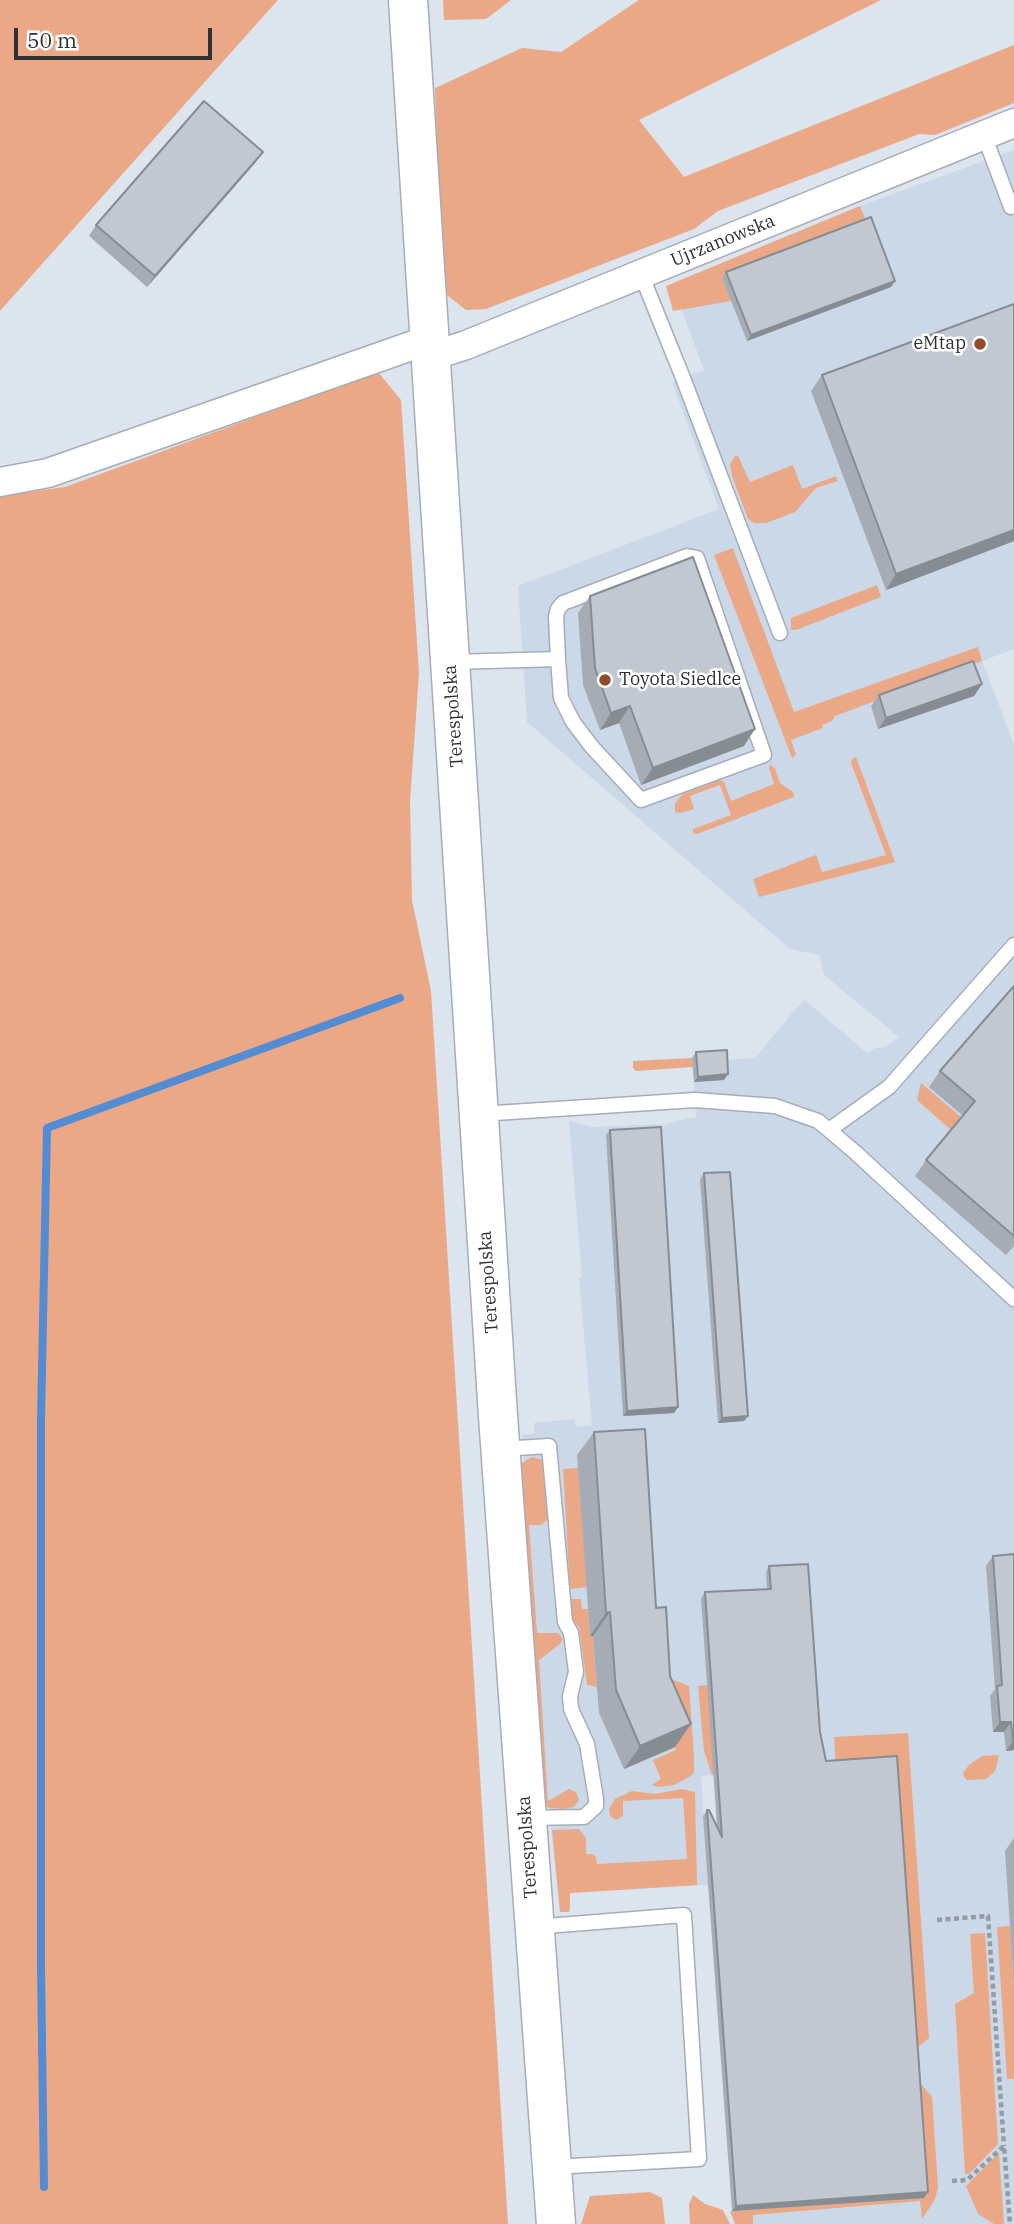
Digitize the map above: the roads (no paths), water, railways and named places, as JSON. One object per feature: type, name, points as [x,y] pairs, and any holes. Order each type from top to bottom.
[{"type":"street","name":"Terespolska","points":[[408,0],[500,1449],[556,2224]]},
{"type":"street","name":"Ujrzanowska","points":[[0,481],[48,473],[431,347],[467,345],[1014,123]]},
{"type":"lane","points":[[984,135],[1011,207],[1014,206]]},
{"type":"lane","points":[[641,274],[780,633]]},
{"type":"lane","points":[[687,556],[696,558],[764,755],[641,800],[592,747],[573,722],[561,698],[558,659],[556,617],[563,604],[687,556]]},
{"type":"lane","points":[[451,662],[558,659]]},
{"type":"lane","points":[[829,1130],[889,1087],[1014,945]]},
{"type":"lane","points":[[479,1114],[695,1100],[775,1106],[818,1121],[1014,1299]]},
{"type":"lane","points":[[500,1449],[549,1446],[565,1622],[571,1633],[576,1672],[570,1696],[571,1709],[587,1744],[596,1799],[596,1806],[584,1817],[526,1818]]},
{"type":"lane","points":[[534,1927],[684,1915],[699,2159],[552,2167]]},
{"type":"waterway","points":[[44,2187],[41,1968],[41,1418],[47,1128],[400,998]]},
{"type":"place","name":"eMtap","points":[[980,344]]},
{"type":"place","name":"Toyota Siedlce","points":[[605,680]]}]
